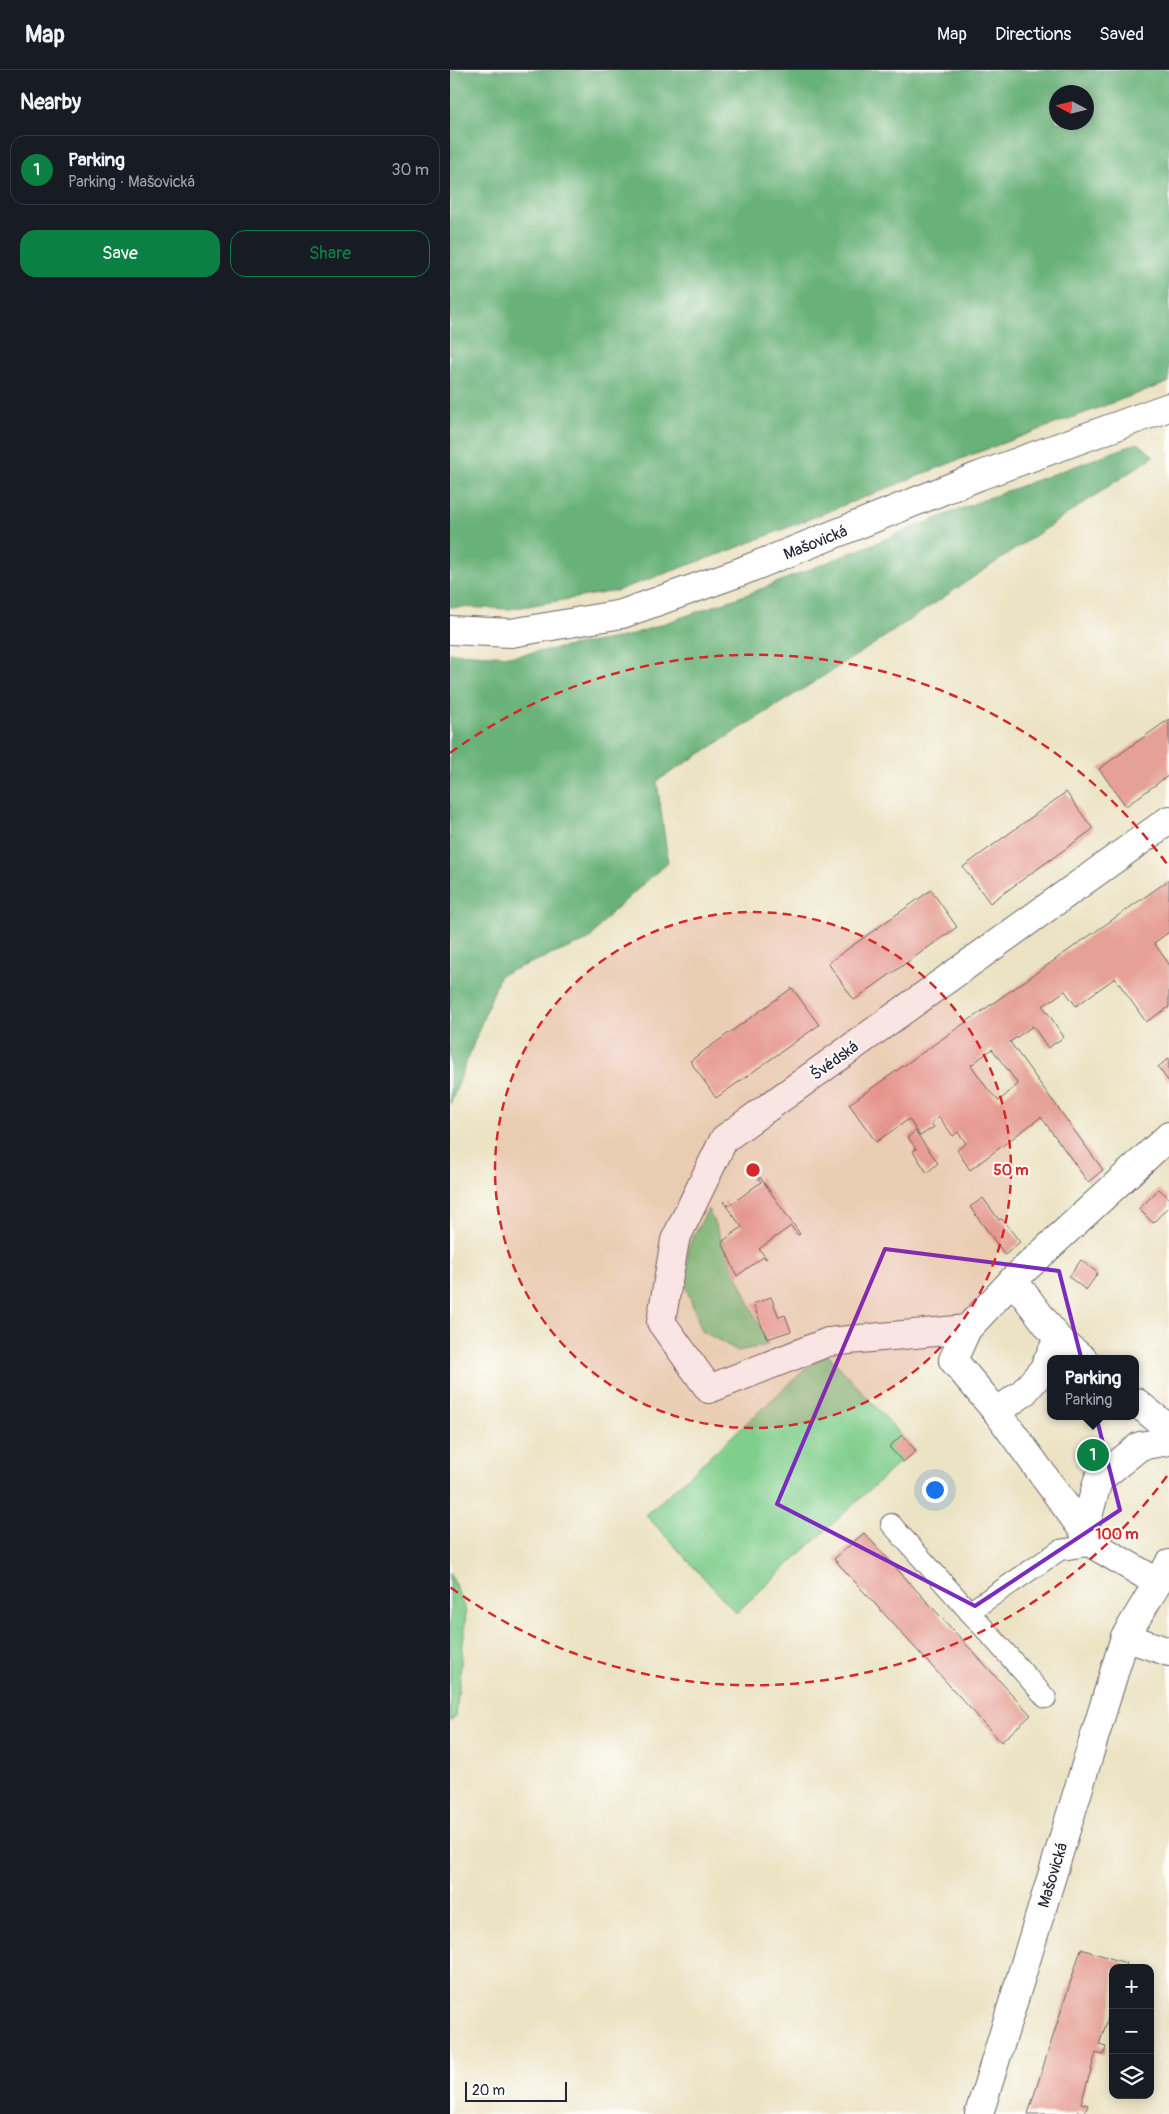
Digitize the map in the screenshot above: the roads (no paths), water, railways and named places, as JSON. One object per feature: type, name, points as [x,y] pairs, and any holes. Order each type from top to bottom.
[{"type":"street","name":"Mašovická","points":[[450,630],[512,633],[622,614],[740,572],[979,476],[1169,407]]},
{"type":"street","name":"Švédská","points":[[966,1329],[828,1342],[709,1389],[661,1322],[675,1240],[724,1139],[1169,820]]},
{"type":"street","points":[[1163,1573],[1089,1538],[997,1412],[953,1360],[966,1329],[1014,1280],[1169,1136]]},
{"type":"street","points":[[1014,1280],[1058,1338],[1078,1355]]},
{"type":"street","points":[[1050,1355],[1058,1338]]},
{"type":"street","points":[[997,1412],[1023,1393],[1043,1370],[1047,1361]]},
{"type":"street","points":[[1139,1404],[1169,1429]]},
{"type":"street","points":[[1089,1538],[1098,1480],[1140,1446],[1169,1440]]},
{"type":"street","name":"Mašovická","points":[[979,2114],[1125,1637],[1163,1573]]},
{"type":"street","points":[[1125,1637],[1169,1652]]},
{"type":"lane","points":[[891,1524],[1046,1698]]},
{"type":"lane","points":[[969,1612],[1060,1550],[1089,1538]]},
{"type":"place","name":"Parking","points":[[1093,1455]]}]
